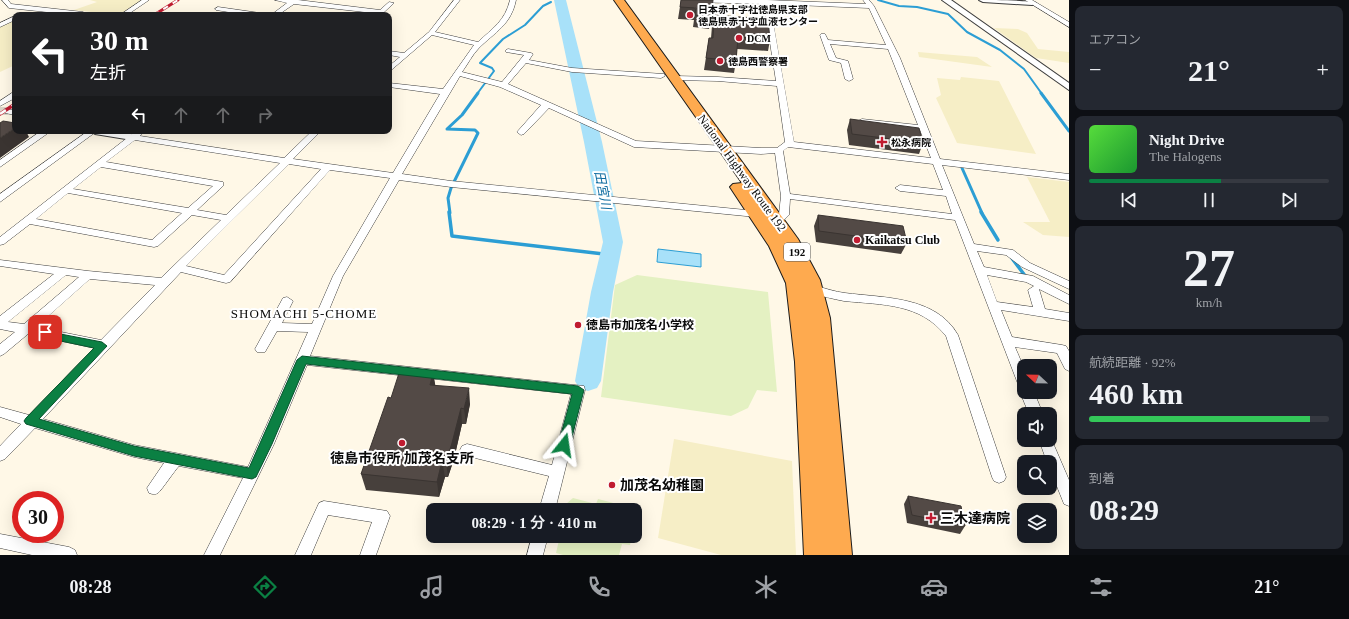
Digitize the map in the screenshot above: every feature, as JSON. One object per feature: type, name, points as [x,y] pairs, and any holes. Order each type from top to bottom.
[{"type":"highway","name":"National Highway Route 192","points":[[610,0],[668,77],[718,148],[777,221],[802,261],[815,290],[824,361],[839,555]]},
{"type":"highway","name":"National Highway Route 192","points":[[619,0],[668,77]]},
{"type":"highway","name":"National Highway Route 192","points":[[718,148],[756,214],[778,246],[796,283],[805,362],[817,555]]},
{"type":"street","points":[[0,10],[7,3],[24,0]]},
{"type":"street","points":[[128,12],[146,0]]},
{"type":"street","points":[[278,0],[382,12],[391,3]]},
{"type":"street","points":[[392,67],[431,33],[457,0]]},
{"type":"street","points":[[212,555],[267,444],[338,276],[445,92],[480,44],[500,26],[510,13],[513,0]]},
{"type":"street","points":[[691,0],[767,2],[868,9]]},
{"type":"street","points":[[946,0],[1069,87]]},
{"type":"street","points":[[983,0],[1030,2],[1069,25]]},
{"type":"street","points":[[281,12],[294,1]]},
{"type":"street","points":[[767,2],[790,144]]},
{"type":"street","points":[[7,3],[67,12]]},
{"type":"street","points":[[27,12],[36,8]]},
{"type":"street","points":[[218,9],[239,12]]},
{"type":"street","points":[[849,12],[868,9]]},
{"type":"street","points":[[868,9],[890,46],[938,162],[1017,366]]},
{"type":"street","points":[[0,25],[12,19]]},
{"type":"street","points":[[431,33],[480,44]]},
{"type":"street","points":[[823,35],[833,60],[844,61],[849,79]]},
{"type":"street","points":[[826,42],[890,46]]},
{"type":"street","points":[[503,85],[529,54],[508,51]]},
{"type":"street","points":[[392,53],[405,55]]},
{"type":"street","points":[[524,61],[575,70],[780,84]]},
{"type":"street","points":[[458,73],[487,79],[503,85],[634,144],[761,151],[779,150],[785,145],[790,144],[1069,178]]},
{"type":"street","points":[[392,85],[445,92]]},
{"type":"street","points":[[0,104],[12,97]]},
{"type":"street","points":[[521,132],[544,107],[549,106]]},
{"type":"street","points":[[862,120],[924,128]]},
{"type":"street","points":[[0,164],[44,134]]},
{"type":"street","points":[[0,200],[90,134]]},
{"type":"street","points":[[0,242],[136,134],[285,161],[395,177],[756,214]]},
{"type":"street","points":[[0,455],[30,421],[164,282],[227,218],[314,134]]},
{"type":"street","points":[[777,221],[784,215],[786,196],[779,150]]},
{"type":"street","points":[[27,220],[154,244],[220,184],[99,164]]},
{"type":"street","points":[[179,268],[226,279],[328,167]]},
{"type":"street","points":[[900,188],[950,194]]},
{"type":"street","points":[[65,190],[227,218]]},
{"type":"street","points":[[786,196],[959,218]]},
{"type":"street","points":[[970,247],[1009,252],[1026,265],[1069,285]]},
{"type":"street","points":[[0,263],[88,276],[164,282]]},
{"type":"street","points":[[980,270],[1029,279],[1069,300]]},
{"type":"street","points":[[0,323],[63,272]]},
{"type":"street","points":[[0,351],[88,276]]},
{"type":"street","points":[[815,290],[844,297],[879,300],[912,306],[935,316],[946,325],[952,335],[999,477]]},
{"type":"street","points":[[1034,290],[1040,312]]},
{"type":"street","points":[[261,349],[274,327],[286,301]]},
{"type":"street","points":[[993,305],[1069,317]]},
{"type":"street","points":[[0,323],[45,332],[45,335],[102,346]]},
{"type":"street","points":[[274,327],[316,328]]},
{"type":"street","points":[[1007,341],[1062,349],[1069,366]]},
{"type":"street","points":[[302,360],[578,390],[549,503]]},
{"type":"street","points":[[0,412],[134,451],[252,474]]},
{"type":"street","points":[[1049,447],[1069,500]]},
{"type":"street","points":[[467,450],[556,472]]},
{"type":"street","points":[[154,488],[162,475],[176,459]]},
{"type":"street","points":[[303,555],[324,508],[382,516],[368,555]]},
{"type":"street","points":[[0,541],[69,555]]},
{"type":"street","points":[[535,555],[538,543]]},
{"type":"shaded area","points":[[90,0],[142,0],[124,12],[92,12],[74,10],[97,2]]},
{"type":"shaded area","points":[[12,21],[12,66],[0,72],[0,27]]},
{"type":"shaded area","points":[[994,28],[1018,29],[1027,33],[1038,49],[1069,52],[1069,63],[1036,58]]},
{"type":"shaded area","points":[[918,52],[977,57],[992,67],[919,57]]},
{"type":"shaded area","points":[[961,77],[999,81],[1036,154],[957,143],[936,98],[941,95],[937,78],[960,80]]},
{"type":"shaded area","points":[[1027,177],[1069,182],[1069,237],[1043,235],[1023,222],[1050,222]]},
{"type":"shaded area","points":[[674,439],[792,461],[796,555],[721,555],[658,538]]},
{"type":"green space","points":[[637,275],[768,292],[777,392],[757,390],[748,408],[731,416],[601,397],[615,285]]},
{"type":"green space","points":[[573,498],[592,503],[567,503]]},
{"type":"green space","points":[[598,499],[614,503],[596,503]]},
{"type":"green space","points":[[558,543],[630,543],[630,545],[622,544],[619,555],[563,555],[556,553]]},
{"type":"water","points":[[658,249],[701,254],[701,267],[657,262]]},
{"type":"building","points":[[681,0],[713,0],[711,17],[695,15],[696,8],[680,7]]},
{"type":"building","points":[[714,15],[768,19],[770,40],[738,37],[736,61],[706,58],[709,38],[713,38]]},
{"type":"building","points":[[850,119],[919,128],[923,143],[852,134]]},
{"type":"building","points":[[3,121],[12,122],[12,130],[0,138],[0,123]]},
{"type":"building","points":[[818,215],[903,226],[907,243],[819,231]]},
{"type":"building","name":"徳島市役所 加茂名支所","points":[[400,370],[433,373],[430,385],[469,388],[464,409],[461,408],[446,462],[442,461],[437,482],[361,474],[388,397],[391,398]]},
{"type":"building","points":[[908,496],[961,506],[965,526],[912,515]]},
{"type":"waterway","name":"田宮川","points":[[556,1],[560,0]]},
{"type":"waterway","name":"田宮川","points":[[560,0],[593,142],[613,242],[602,292],[588,381]]},
{"type":"waterway","points":[[878,0],[899,6],[917,7],[948,14],[967,32],[1000,50],[1024,69],[1042,94]]},
{"type":"waterway","points":[[477,94],[494,71],[492,68],[480,63],[503,39],[525,25],[543,6],[551,2]]},
{"type":"waterway","points":[[450,213],[448,198],[451,188],[478,133],[475,130],[447,129],[462,115],[478,93]]},
{"type":"waterway","points":[[1041,93],[1069,131]]},
{"type":"waterway","points":[[962,168],[982,213]]},
{"type":"waterway","points":[[449,212],[452,236],[612,255]]},
{"type":"waterway","points":[[981,212],[998,240]]},
{"type":"waterway","points":[[1011,257],[1026,277]]},
{"type":"tunnel","points":[[0,111],[8,111]]},
{"type":"railway","points":[[159,12],[178,0]]},
{"type":"railway","points":[[0,114],[12,106]]},
{"type":"place","name":"日本赤十字社徳島県支部 徳島県赤十字血液センター","points":[[690,15]]},
{"type":"place","name":"DCM","points":[[739,38]]},
{"type":"place","name":"徳島西警察署","points":[[720,61]]},
{"type":"place","name":"松永病院","points":[[882,142]]},
{"type":"place","name":"Kaikatsu Club","points":[[857,240]]},
{"type":"place","name":"徳島市加茂名小学校","points":[[578,325]]},
{"type":"place","name":"徳島市役所 加茂名支所","points":[[402,443]]},
{"type":"place","name":"加茂名幼稚園","points":[[612,485]]},
{"type":"place","name":"三木達病院","points":[[931,518]]},
{"type":"district","name":"SHOMACHI 5-CHOME","points":[[304,313]]},
{"type":"route","points":[[45,332],[45,335],[102,346],[30,421],[134,451],[252,474],[267,444],[302,360],[578,390],[564,445]]}]
